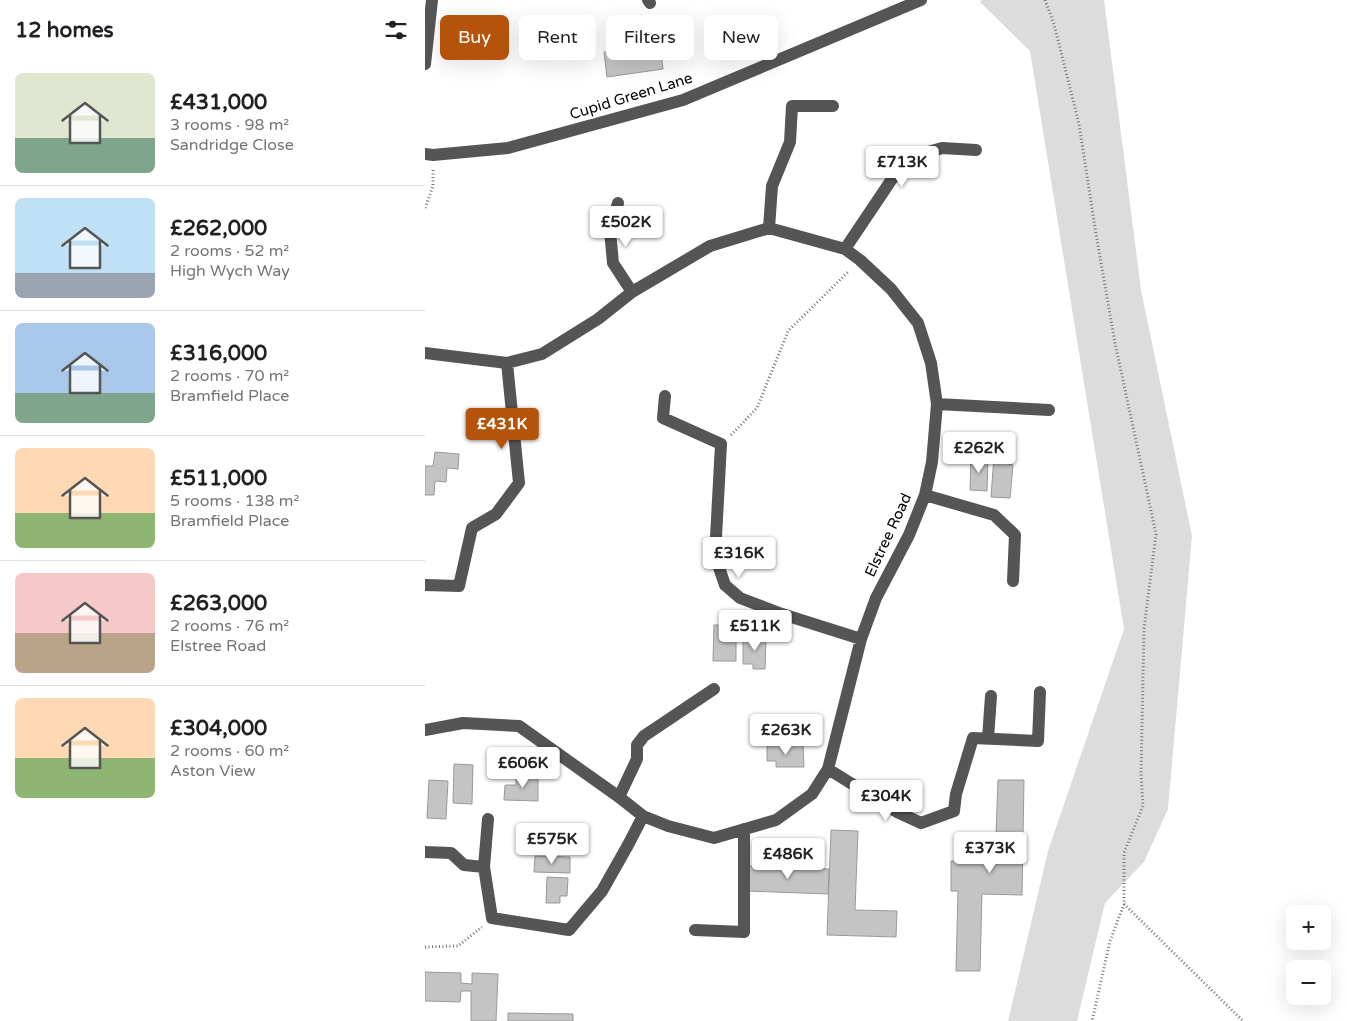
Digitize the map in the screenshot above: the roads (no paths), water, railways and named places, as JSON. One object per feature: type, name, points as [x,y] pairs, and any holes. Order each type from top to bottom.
[{"type":"street","points":[[425,64],[432,0]]},
{"type":"street","name":"Cupid Green Lane","points":[[429,155],[508,148],[683,100],[921,0]]},
{"type":"street","points":[[425,353],[507,363],[542,354],[598,319],[632,292],[710,246],[769,228],[772,186],[790,142],[791,106],[833,106]]},
{"type":"street","points":[[845,249],[896,173],[915,156],[942,148],[976,150]]},
{"type":"street","points":[[618,203],[610,231],[613,264],[632,292]]},
{"type":"street","name":"Elstree Road","points":[[425,730],[463,723],[519,726],[619,796],[643,816],[668,826],[714,838],[776,820],[812,794],[829,768],[861,639],[876,598],[909,535],[925,495],[932,462],[937,404],[931,363],[917,323],[891,289],[861,260],[845,249],[769,228]]},
{"type":"street","points":[[425,585],[459,586],[472,528],[495,514],[519,483],[507,363]]},
{"type":"street","points":[[665,396],[663,418],[721,444],[715,556],[725,585],[739,598],[861,639]]},
{"type":"street","points":[[937,404],[1049,410]]},
{"type":"street","points":[[925,495],[994,516],[1015,535],[1013,581]]},
{"type":"street","points":[[619,796],[637,758],[637,745],[644,736],[714,689]]},
{"type":"street","points":[[829,768],[897,812],[921,823],[954,811],[956,794],[973,738],[1038,741],[1040,692]]},
{"type":"street","points":[[988,738],[991,696]]},
{"type":"street","points":[[488,819],[484,867],[492,918],[569,930],[602,891],[643,816]]},
{"type":"street","points":[[695,930],[744,932],[744,829]]},
{"type":"street","points":[[425,852],[451,853],[464,865],[484,867]]}]
